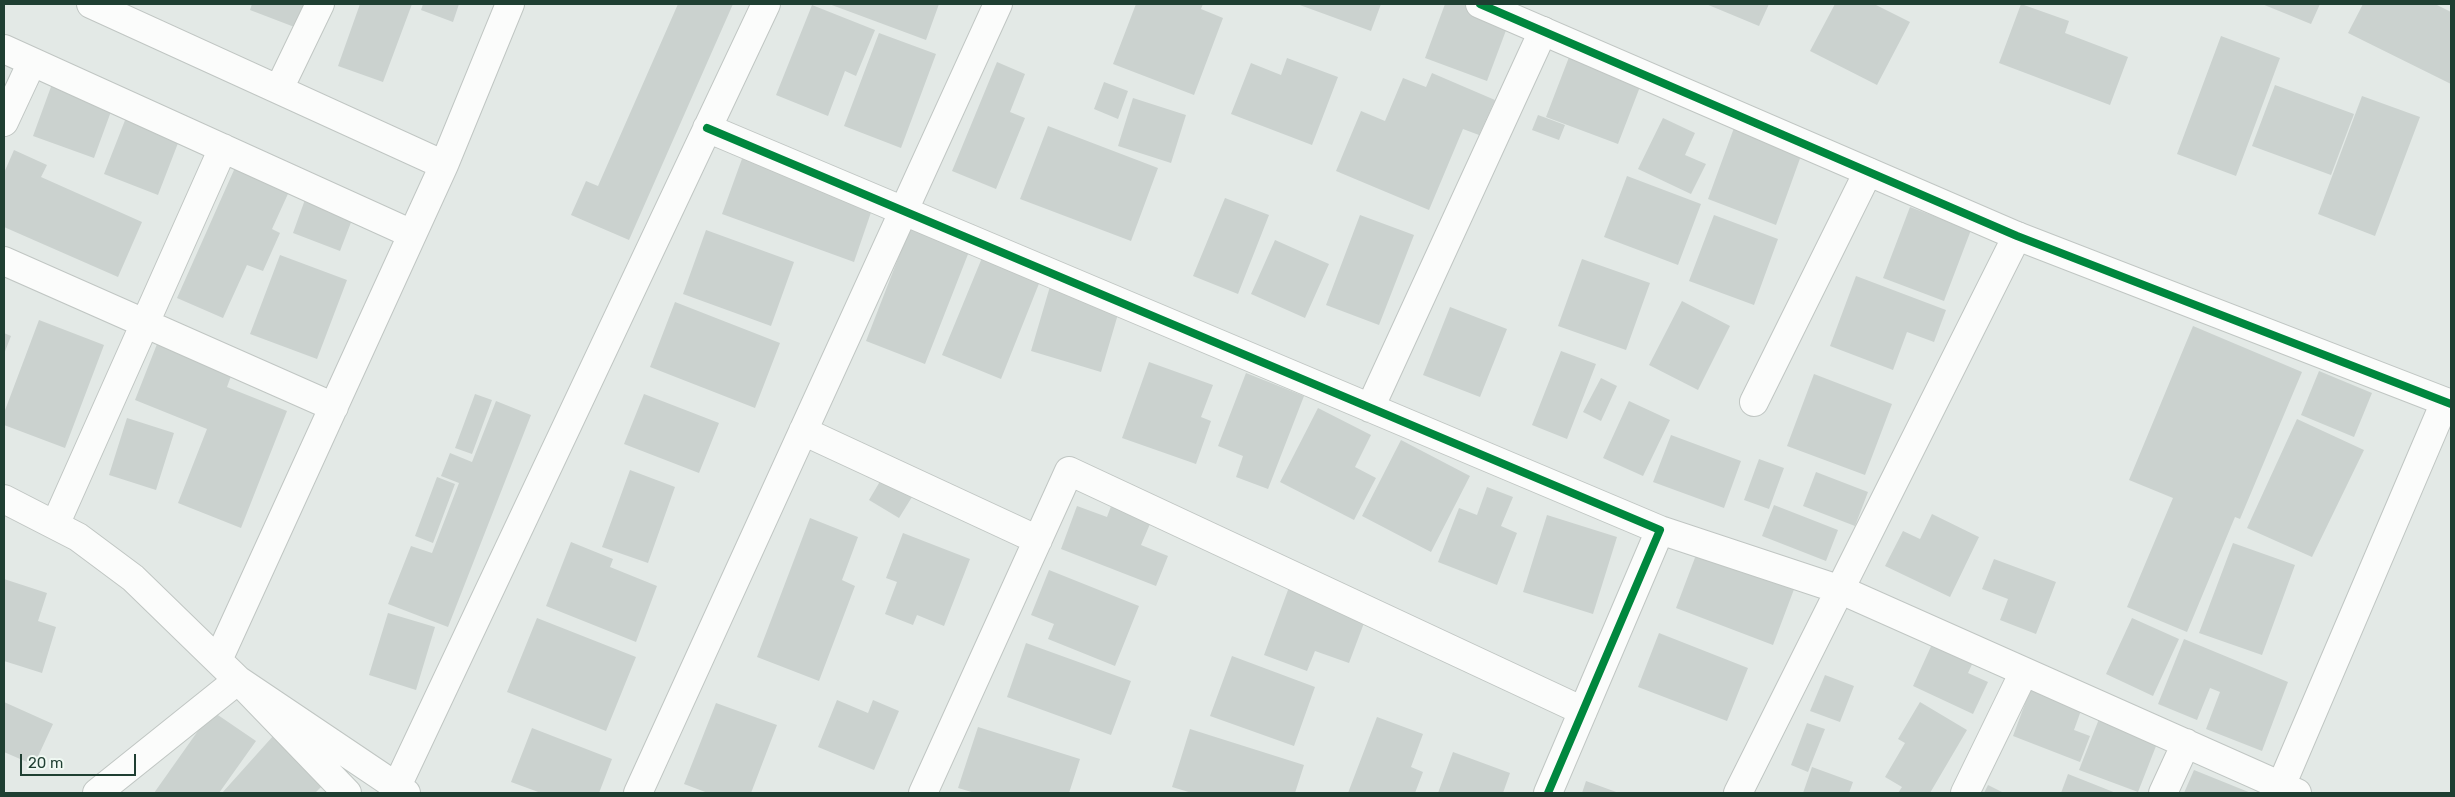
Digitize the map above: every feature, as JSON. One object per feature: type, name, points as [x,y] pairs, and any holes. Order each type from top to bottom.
[{"type":"street","points":[[91,4],[136,13],[279,89],[444,165]]},
{"type":"street","points":[[279,89],[320,4]]},
{"type":"street","points":[[218,660],[444,165],[510,4]]},
{"type":"street","points":[[238,680],[402,790],[766,4]]},
{"type":"street","points":[[638,793],[998,4]]},
{"type":"street","points":[[707,128],[1660,530],[1841,590],[2289,789],[2448,403],[2017,236],[1480,4]]},
{"type":"street","points":[[1370,408],[1543,31]]},
{"type":"street","points":[[4,49],[412,234]]},
{"type":"street","points":[[4,122],[32,62]]},
{"type":"street","points":[[55,525],[223,148]]},
{"type":"street","points":[[1754,402],[1868,172]]},
{"type":"street","points":[[1738,793],[2017,236]]},
{"type":"street","points":[[4,261],[334,407]]},
{"type":"street","points":[[803,432],[1038,540]]},
{"type":"street","points":[[923,793],[1069,471],[1583,711]]},
{"type":"street","points":[[4,499],[78,537],[133,578],[238,680],[347,793]]},
{"type":"street","points":[[1548,793],[1660,530]]},
{"type":"street","points":[[1965,793],[2024,672]]},
{"type":"street","points":[[97,793],[238,680]]},
{"type":"street","points":[[2163,793],[2186,743]]},
{"type":"building","points":[[252,4],[306,4],[297,28],[250,10]]},
{"type":"building","points":[[360,4],[412,4],[383,82],[338,66]]},
{"type":"building","points":[[423,4],[459,4],[453,22],[421,10]]},
{"type":"building","points":[[678,4],[733,4],[629,240],[571,215],[586,181],[598,186]]},
{"type":"building","points":[[829,4],[939,4],[926,40]]},
{"type":"building","points":[[1136,4],[1203,4],[1201,9],[1223,18],[1194,95],[1113,64]]},
{"type":"building","points":[[1297,4],[1381,4],[1371,31]]},
{"type":"building","points":[[1445,4],[1476,4],[1511,17],[1487,81],[1425,58]]},
{"type":"building","points":[[1706,4],[1769,4],[1759,26]]},
{"type":"building","points":[[1835,4],[1874,4],[1910,22],[1877,85],[1810,51]]},
{"type":"building","points":[[2021,4],[2069,21],[2065,33],[2128,57],[2110,105],[1999,63]]},
{"type":"building","points":[[2262,4],[2320,4],[2311,24]]},
{"type":"building","points":[[2363,4],[2435,4],[2451,12],[2451,84],[2348,33]]},
{"type":"building","points":[[812,5],[875,30],[856,76],[845,71],[828,116],[776,95]]},
{"type":"building","points":[[879,33],[936,54],[901,148],[844,126]]},
{"type":"building","points":[[2221,36],[2280,58],[2236,176],[2177,154]]},
{"type":"building","points":[[1571,52],[1643,79],[1618,144],[1546,117]]},
{"type":"building","points":[[1287,58],[1338,77],[1312,145],[1231,114],[1251,63],[1281,75]]},
{"type":"building","points":[[997,62],[1025,74],[1010,112],[1025,118],[996,189],[952,171]]},
{"type":"building","points":[[56,73],[117,95],[94,158],[33,136]]},
{"type":"building","points":[[1432,73],[1495,100],[1479,135],[1463,129],[1429,210],[1336,171],[1361,111],[1385,121],[1403,78],[1426,87]]},
{"type":"building","points":[[1104,82],[1128,91],[1118,119],[1094,109]]},
{"type":"building","points":[[2275,85],[2354,114],[2331,175],[2252,146]]},
{"type":"building","points":[[2362,96],[2420,117],[2375,236],[2318,214]]},
{"type":"building","points":[[1133,98],[1186,115],[1171,163],[1118,146]]},
{"type":"building","points":[[131,105],[185,125],[158,195],[104,174]]},
{"type":"building","points":[[1538,115],[1565,125],[1559,140],[1532,130]]},
{"type":"building","points":[[1663,118],[1695,133],[1685,155],[1706,164],[1691,194],[1638,169]]},
{"type":"building","points":[[1048,126],[1158,168],[1131,241],[1020,199]]},
{"type":"building","points":[[1734,128],[1802,153],[1776,225],[1708,199]]},
{"type":"building","points":[[747,145],[878,192],[854,262],[722,214]]},
{"type":"building","points":[[14,150],[47,165],[41,177],[142,222],[118,277],[4,227],[4,173]]},
{"type":"building","points":[[238,161],[292,185],[272,229],[280,233],[263,271],[247,265],[223,318],[177,298]]},
{"type":"building","points":[[1627,176],[1701,204],[1678,265],[1604,237]]},
{"type":"building","points":[[307,194],[355,212],[340,251],[293,233]]},
{"type":"building","points":[[1225,198],[1269,215],[1238,294],[1193,276]]},
{"type":"building","points":[[1910,207],[1971,230],[1944,301],[1883,278]]},
{"type":"building","points":[[1360,215],[1414,235],[1379,325],[1326,305]]},
{"type":"building","points":[[1714,215],[1778,239],[1754,305],[1689,281]]},
{"type":"building","points":[[913,220],[972,244],[925,364],[866,341]]},
{"type":"building","points":[[706,230],[794,262],[771,326],[683,294]]},
{"type":"building","points":[[1275,240],[1329,264],[1305,318],[1251,294]]},
{"type":"building","points":[[984,253],[1042,276],[1001,379],[942,355]]},
{"type":"building","points":[[280,255],[347,280],[317,359],[250,334]]},
{"type":"building","points":[[1582,259],[1650,283],[1626,350],[1558,326]]},
{"type":"building","points":[[1856,276],[1946,310],[1934,342],[1907,332],[1893,370],[1830,346]]},
{"type":"building","points":[[1051,283],[1121,304],[1101,372],[1031,351]]},
{"type":"building","points":[[1682,301],[1730,326],[1698,390],[1649,365]]},
{"type":"building","points":[[675,302],[780,343],[755,408],[650,367]]},
{"type":"building","points":[[1450,307],[1507,329],[1480,397],[1423,375]]},
{"type":"building","points":[[39,320],[104,345],[65,448],[4,425],[4,413]]},
{"type":"building","points":[[2193,326],[2302,372],[2240,519],[2235,517],[2187,632],[2127,607],[2173,498],[2129,480]]},
{"type":"building","points":[[4,333],[11,336],[4,354]]},
{"type":"building","points":[[159,339],[234,368],[227,387],[287,411],[241,528],[178,503],[207,429],[135,400]]},
{"type":"building","points":[[1561,351],[1596,364],[1567,439],[1532,425]]},
{"type":"building","points":[[1149,362],[1213,385],[1201,417],[1211,421],[1196,464],[1122,438]]},
{"type":"building","points":[[2319,371],[2372,393],[2354,437],[2301,415]]},
{"type":"building","points":[[1246,373],[1304,396],[1268,489],[1236,477],[1243,456],[1218,446]]},
{"type":"building","points":[[1814,374],[1892,404],[1865,475],[1787,446]]},
{"type":"building","points":[[1601,378],[1617,386],[1601,421],[1583,412]]},
{"type":"building","points":[[475,394],[492,400],[472,454],[455,448]]},
{"type":"building","points":[[644,394],[719,423],[699,473],[624,444]]},
{"type":"building","points":[[496,401],[531,415],[448,627],[388,604],[411,546],[432,553],[459,483],[441,476],[450,453],[472,462]]},
{"type":"building","points":[[1629,401],[1670,420],[1643,476],[1603,458]]},
{"type":"building","points":[[1318,408],[1371,435],[1355,467],[1376,478],[1354,520],[1280,482]]},
{"type":"building","points":[[127,418],[174,433],[156,490],[109,475]]},
{"type":"building","points":[[2297,419],[2364,450],[2312,557],[2247,528]]},
{"type":"building","points":[[1671,435],[1741,461],[1724,508],[1653,482]]},
{"type":"building","points":[[1401,440],[1470,476],[1431,552],[1362,516]]},
{"type":"building","points":[[1759,459],[1784,468],[1769,509],[1744,500]]},
{"type":"building","points":[[630,470],[675,487],[648,563],[602,547]]},
{"type":"building","points":[[1816,472],[1868,492],[1855,526],[1803,506]]},
{"type":"building","points":[[437,477],[455,484],[433,543],[415,536]]},
{"type":"building","points":[[882,478],[912,497],[899,518],[869,500]]},
{"type":"building","points":[[1487,487],[1513,497],[1501,526],[1517,533],[1497,585],[1438,562],[1459,508],[1477,515]]},
{"type":"building","points":[[1113,501],[1153,517],[1141,545],[1168,556],[1156,586],[1061,549],[1077,506],[1107,517]]},
{"type":"building","points":[[1774,505],[1838,530],[1826,561],[1762,536]]},
{"type":"building","points":[[1932,514],[1979,537],[1950,597],[1885,566],[1903,531],[1920,539]]},
{"type":"building","points":[[1547,515],[1617,537],[1593,614],[1523,592]]},
{"type":"building","points":[[810,518],[858,537],[842,580],[855,586],[819,681],[757,657]]},
{"type":"building","points":[[903,533],[970,559],[944,626],[917,615],[913,625],[885,614],[897,582],[886,578]]},
{"type":"building","points":[[571,542],[613,559],[610,567],[657,586],[636,642],[546,606]]},
{"type":"building","points":[[2233,543],[2295,565],[2262,655],[2199,633]]},
{"type":"building","points":[[1699,547],[1796,584],[1773,645],[1676,608]]},
{"type":"building","points":[[1994,559],[2056,582],[2036,634],[2000,620],[2008,599],[1982,589]]},
{"type":"building","points":[[1049,570],[1139,606],[1115,666],[1048,639],[1054,624],[1031,615]]},
{"type":"building","points":[[1295,571],[1373,599],[1349,663],[1315,651],[1307,671],[1264,655]]},
{"type":"building","points":[[4,579],[47,593],[38,621],[56,627],[42,673],[4,661]]},
{"type":"building","points":[[388,613],[435,627],[416,690],[369,675]]},
{"type":"building","points":[[537,618],[636,657],[606,731],[507,692]]},
{"type":"building","points":[[2132,618],[2179,639],[2153,696],[2106,674]]},
{"type":"building","points":[[1659,633],[1748,668],[1727,721],[1638,687]]},
{"type":"building","points":[[2184,639],[2288,682],[2262,751],[2206,729],[2220,692],[2210,688],[2197,720],[2158,704]]},
{"type":"building","points":[[1933,642],[1974,660],[1968,673],[1988,682],[1973,714],[1913,686]]},
{"type":"building","points":[[1026,643],[1131,681],[1111,735],[1007,697]]},
{"type":"building","points":[[1232,656],[1315,687],[1294,746],[1210,716]]},
{"type":"building","points":[[1825,675],[1854,686],[1840,722],[1810,711]]},
{"type":"building","points":[[2032,685],[2083,705],[2074,730],[2090,736],[2080,762],[2013,736]]},
{"type":"building","points":[[837,700],[868,713],[873,700],[899,711],[874,770],[818,747]]},
{"type":"building","points":[[4,702],[53,724],[34,765],[4,752]]},
{"type":"building","points":[[1920,702],[1967,730],[1930,793],[1898,793],[1902,787],[1885,777],[1905,743],[1898,739]]},
{"type":"building","points":[[716,703],[777,725],[751,793],[708,793],[684,784]]},
{"type":"building","points":[[212,711],[256,741],[219,793],[154,793]]},
{"type":"building","points":[[1377,717],[1423,734],[1411,767],[1423,772],[1415,793],[1348,793]]},
{"type":"building","points":[[2099,719],[2158,741],[2138,792],[2079,770]]},
{"type":"building","points":[[1807,723],[1825,729],[1808,772],[1791,765]]},
{"type":"building","points":[[978,727],[1080,759],[1069,793],[975,793],[958,788]]},
{"type":"building","points":[[532,728],[612,759],[599,793],[541,793],[511,782]]},
{"type":"building","points":[[1190,729],[1304,765],[1295,793],[1192,793],[1172,787]]},
{"type":"building","points":[[274,735],[326,782],[315,793],[222,793]]},
{"type":"building","points":[[1453,752],[1510,773],[1503,793],[1438,793]]},
{"type":"building","points":[[1812,767],[1853,782],[1849,793],[1803,793]]},
{"type":"building","points":[[2194,770],[2251,793],[2184,793]]},
{"type":"building","points":[[2068,774],[2116,793],[2061,793]]},
{"type":"building","points":[[1586,781],[1619,793],[1582,793]]},
{"type":"building","points":[[1988,785],[2004,793],[1984,793]]},
{"type":"cycle path","points":[[1480,4],[2017,236],[2451,404]]},
{"type":"cycle path","points":[[707,128],[1660,530],[1548,793]]}]
